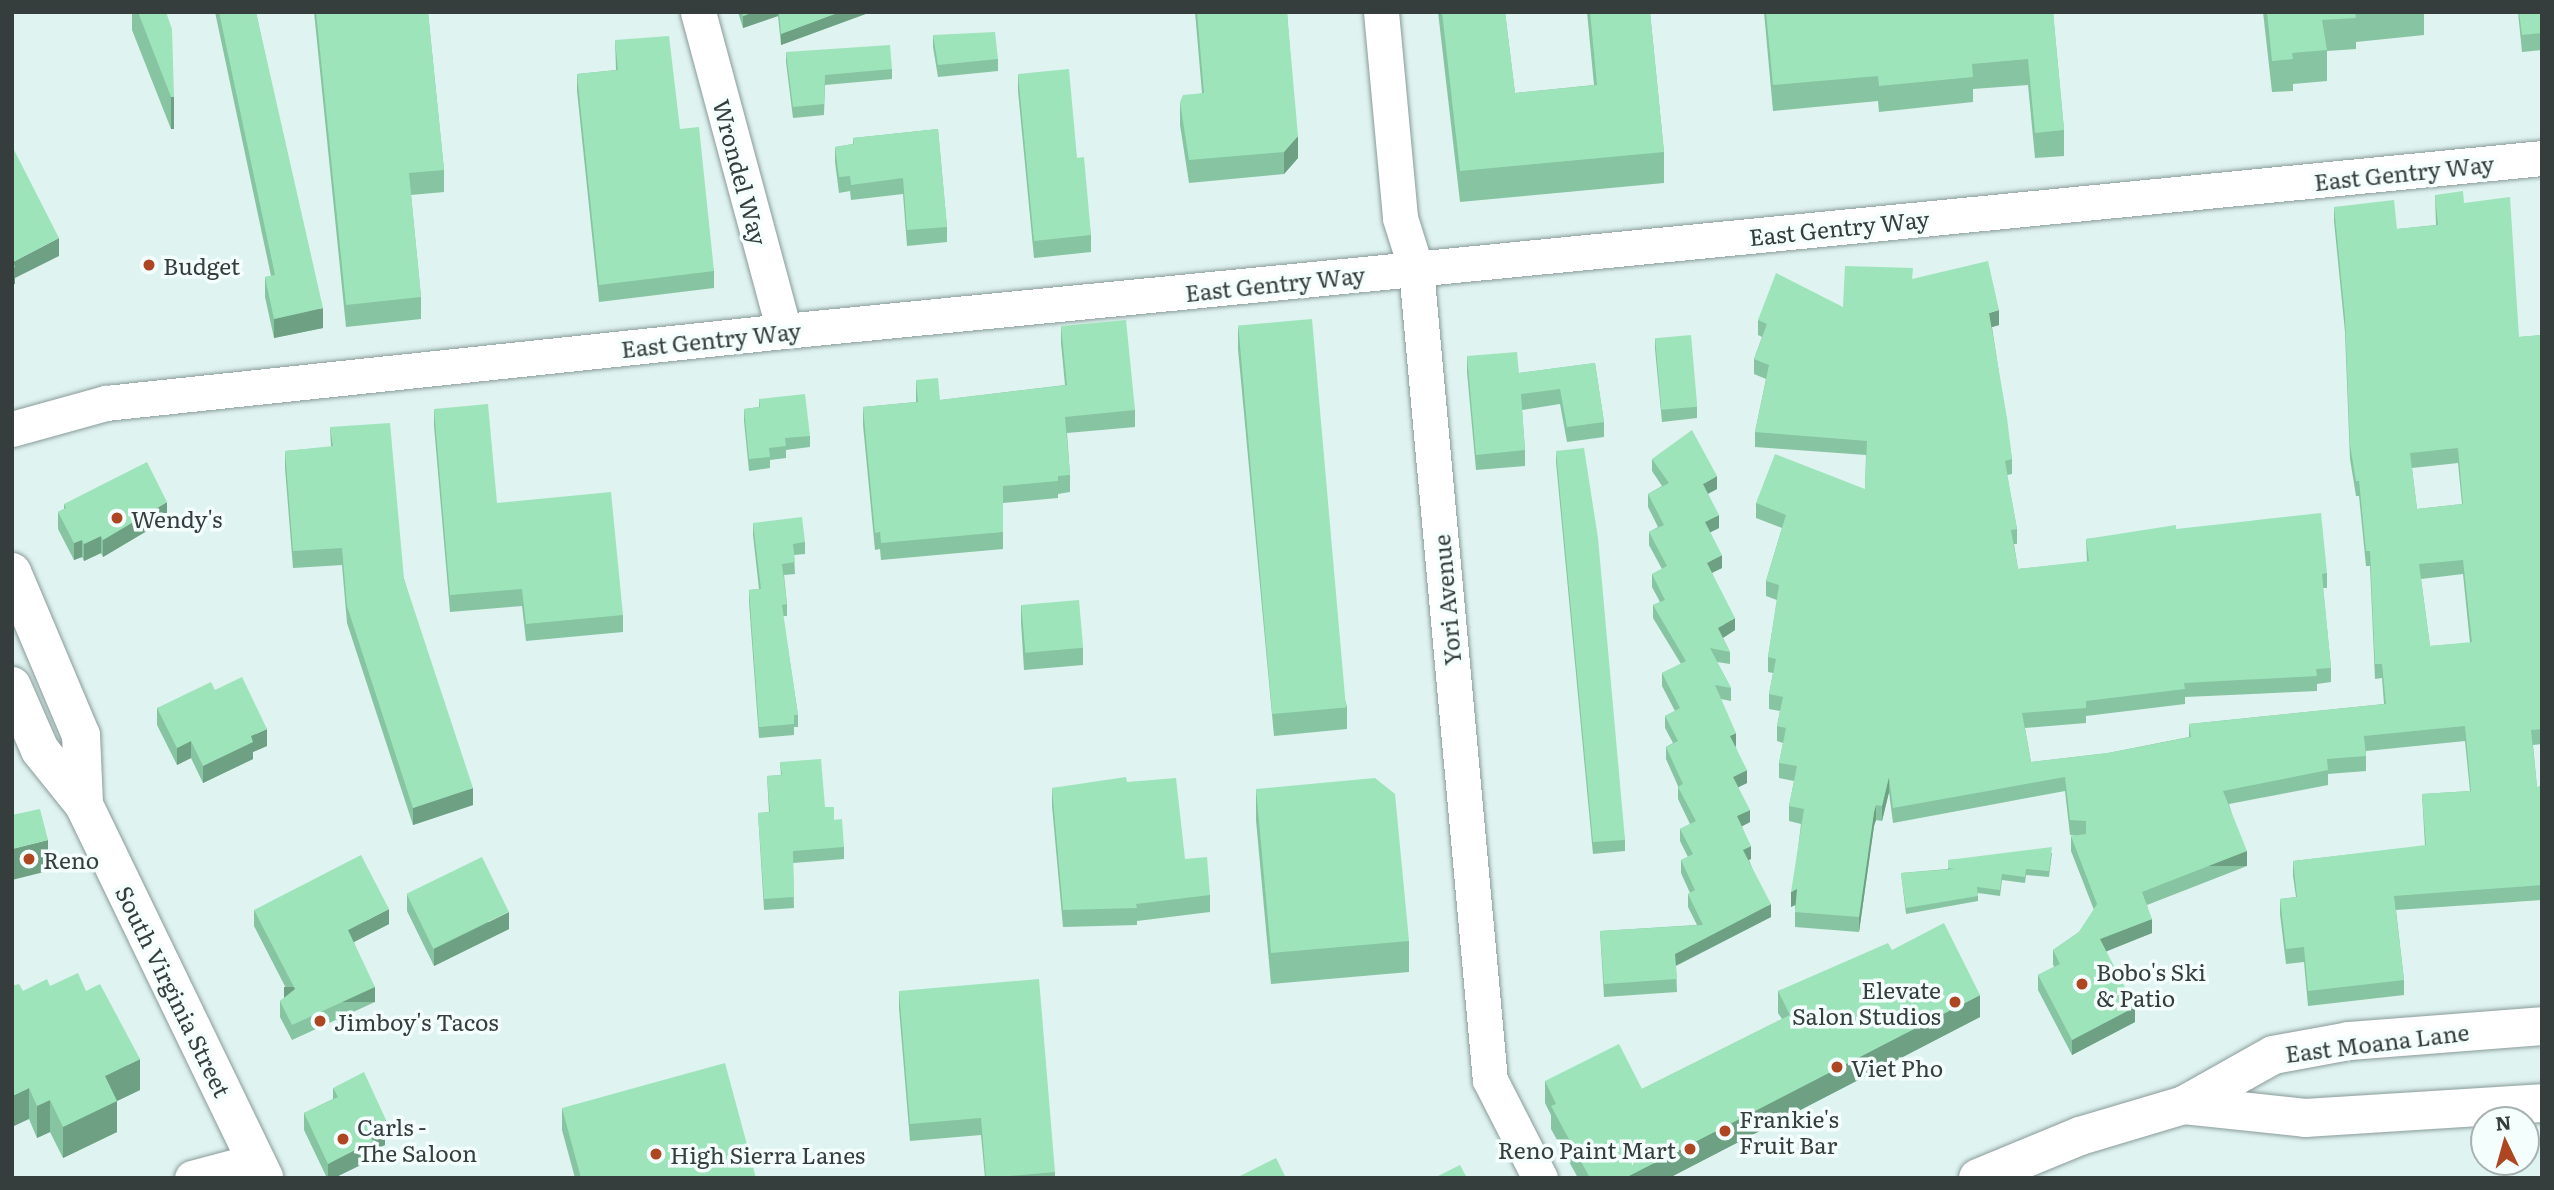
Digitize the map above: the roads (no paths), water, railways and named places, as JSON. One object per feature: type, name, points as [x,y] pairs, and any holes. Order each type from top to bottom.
[{"type":"main road","name":"South Virginia Street","points":[[12,572],[81,735],[84,805]]},
{"type":"main road","name":"South Virginia Street","points":[[12,686],[40,750],[84,805],[260,1170]]},
{"type":"main road","name":"East Moana Lane","points":[[1978,1178],[2029,1167],[2184,1105],[2248,1066],[2308,1046],[2542,1026]]},
{"type":"main road","name":"East Moana Lane","points":[[2184,1105],[2305,1118],[2542,1103]]},
{"type":"street","name":"Wrondel Way","points":[[698,12],[784,331]]},
{"type":"street","name":"Yori Avenue","points":[[1381,12],[1400,218],[1416,269],[1490,1080],[1540,1178]]},
{"type":"street","name":"East Gentry Way","points":[[12,429],[106,403],[784,331],[2542,158]]},
{"type":"street","points":[[192,1178],[260,1170]]},
{"type":"place","name":"Budget","points":[[149,265]]},
{"type":"place","name":"Wendy's","points":[[117,518]]},
{"type":"place","name":"Reno","points":[[29,859]]},
{"type":"place","name":"Bobo's Ski & Patio","points":[[2082,984]]},
{"type":"place","name":"Elevate Salon Studios","points":[[1955,1002]]},
{"type":"place","name":"Jimboy's Tacos","points":[[320,1021]]},
{"type":"place","name":"Viet Pho","points":[[1837,1067]]},
{"type":"place","name":"Frankie's Fruit Bar","points":[[1725,1131]]},
{"type":"place","name":"Carls - The Saloon","points":[[343,1139]]},
{"type":"place","name":"Reno Paint Mart","points":[[1690,1149]]},
{"type":"place","name":"High Sierra Lanes","points":[[656,1154]]}]
